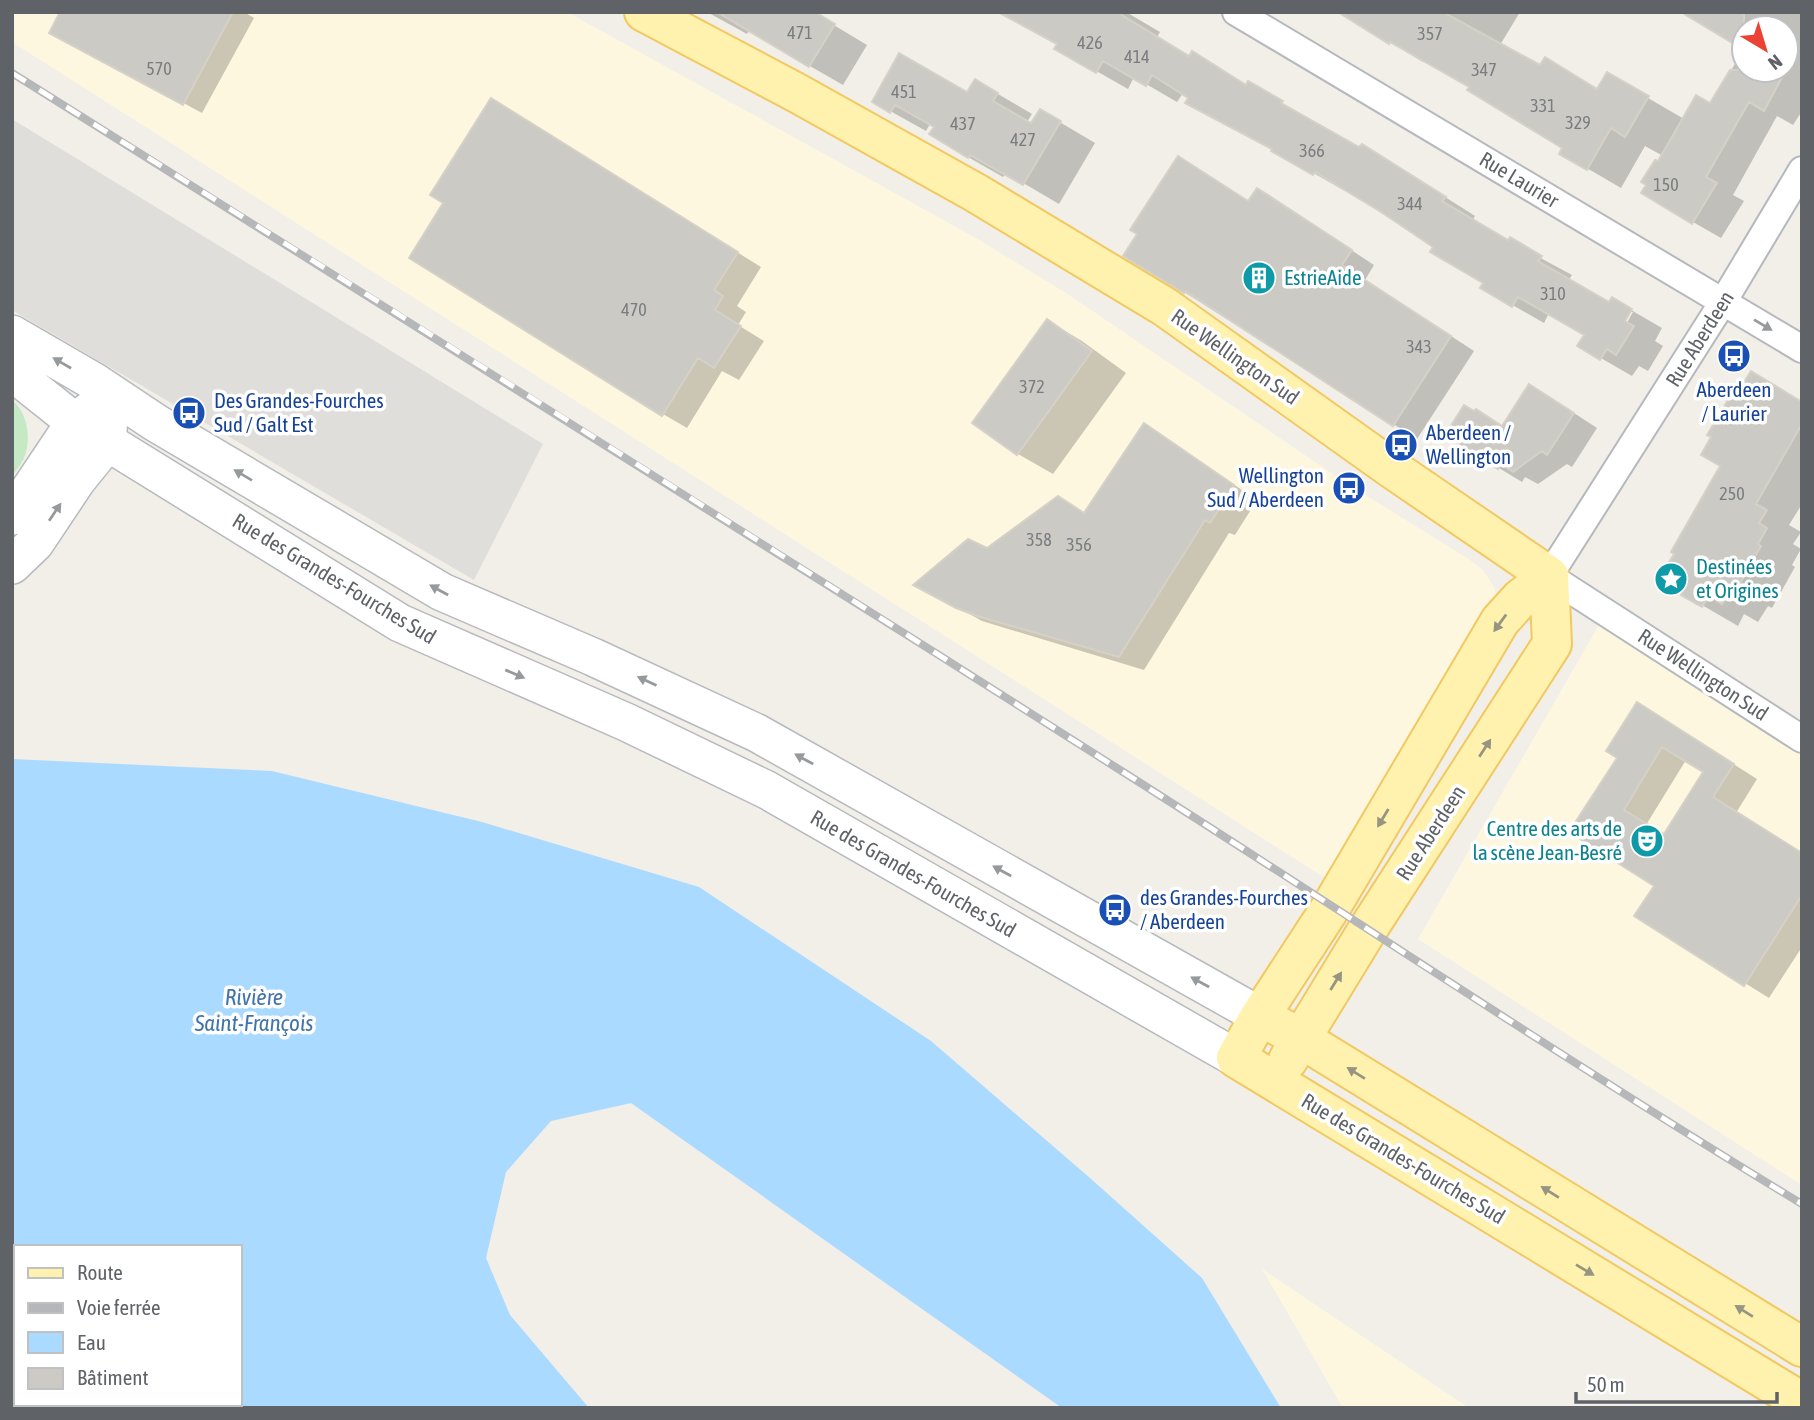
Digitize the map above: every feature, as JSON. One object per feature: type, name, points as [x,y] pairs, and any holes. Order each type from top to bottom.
[{"type":"main road","name":"Rue Wellington Sud","points":[[644,12],[797,93],[976,193],[1165,307],[1391,468],[1549,576]]},
{"type":"main road","name":"Rue des Grandes-Fourches Sud","points":[[12,334],[156,423],[442,592],[593,657],[757,733],[1300,1038],[1802,1347]]},
{"type":"main road","name":"Rue des Grandes-Fourches Sud","points":[[12,372],[75,422],[107,443],[400,623],[626,722],[767,790],[1276,1081],[1802,1402]]},
{"type":"main road","points":[[12,516],[75,422],[111,393]]},
{"type":"main road","points":[[12,565],[35,542],[77,480],[107,443],[111,393]]},
{"type":"main road","name":"Rue Aberdeen","points":[[1236,1058],[1331,907],[1500,621],[1520,598],[1549,576]]},
{"type":"main road","name":"Rue Aberdeen","points":[[1276,1081],[1300,1038],[1552,645],[1549,576]]},
{"type":"street","name":"Rue Laurier","points":[[1236,12],[1802,349]]},
{"type":"street","name":"Rue Aberdeen","points":[[1549,576],[1723,302],[1802,170]]},
{"type":"street","name":"Rue Wellington Sud","points":[[1549,576],[1802,739]]},
{"type":"shaded area","points":[[12,12],[567,12],[976,238],[1066,293],[1346,483],[1467,558],[1483,570],[1495,589],[1496,611],[1333,883],[12,42]]},
{"type":"shaded area","points":[[12,119],[543,444],[474,580],[12,310]]},
{"type":"shaded area","points":[[1599,625],[1802,745],[1802,1185],[1418,939]]},
{"type":"shaded area","points":[[1262,1269],[1469,1408],[1343,1408]]},
{"type":"green space","points":[[12,400],[24,417],[28,438],[24,459],[12,476]]},
{"type":"water","name":"Rivière Saint-François","points":[[12,759],[272,771],[482,822],[699,887],[931,1041],[1202,1278],[1281,1408],[1062,1408],[631,1103],[551,1121],[506,1172],[486,1258],[510,1315],[589,1408],[12,1408]]},
{"type":"building","points":[[60,12],[233,12],[183,105],[49,33]]},
{"type":"building","points":[[717,12],[815,12],[835,24],[809,67]]},
{"type":"building","points":[[998,12],[1117,12],[1189,56],[1192,51],[1246,85],[1248,81],[1359,147],[1362,144],[1446,197],[1442,201],[1508,240],[1510,237],[1542,256],[1538,261],[1609,302],[1612,297],[1632,309],[1625,321],[1634,326],[1616,355],[1607,349],[1600,360],[1577,346],[1584,335],[1518,297],[1512,307],[1480,288],[1483,283],[1430,252],[1433,247],[1381,212],[1315,172],[1313,175],[1271,151],[1272,149],[1185,103],[1188,98],[1152,75],[1146,86],[1103,61],[1096,73],[1054,49],[1057,44]]},
{"type":"building","points":[[1338,12],[1443,12],[1540,65],[1545,57],[1597,89],[1607,72],[1649,96],[1625,137],[1611,128],[1587,170],[1559,154],[1562,148],[1467,90],[1469,87],[1390,42],[1389,44]]},
{"type":"building","points":[[1681,12],[1744,12],[1730,14],[1730,42]]},
{"type":"building","points":[[899,53],[967,92],[975,79],[998,93],[993,101],[1031,123],[1040,109],[1061,121],[1023,185],[970,155],[968,158],[929,134],[934,127],[895,105],[890,113],[872,102]]},
{"type":"building","points":[[1730,70],[1730,84],[1778,84],[1764,111],[1749,102],[1706,177],[1717,183],[1692,224],[1641,193],[1646,185],[1641,182],[1655,160],[1658,161],[1696,95],[1710,103]]},
{"type":"building","points":[[491,98],[738,252],[714,290],[723,296],[715,310],[741,326],[714,368],[698,358],[662,416],[409,258],[443,203],[430,195]]},
{"type":"building","name":"EstrieAide","points":[[1178,156],[1248,201],[1257,188],[1352,250],[1342,265],[1451,336],[1393,426],[1185,291],[1184,293],[1123,256],[1137,234],[1130,230]]},
{"type":"building","points":[[1047,319],[1092,351],[1017,455],[972,423]]},
{"type":"building","points":[[1751,371],[1802,402],[1802,424],[1756,504],[1767,510],[1759,523],[1767,528],[1758,544],[1761,546],[1736,590],[1732,587],[1722,604],[1709,596],[1702,607],[1681,595],[1685,587],[1671,579],[1674,575],[1665,569],[1674,554],[1671,552],[1720,466],[1701,455],[1711,437],[1707,435],[1734,390],[1738,392]]},
{"type":"building","points":[[1529,384],[1574,413],[1547,455],[1542,451],[1513,472],[1501,464],[1498,469],[1453,440],[1457,434],[1449,429],[1464,405],[1474,411],[1476,409],[1502,426]]},
{"type":"building","points":[[1144,423],[1234,485],[1210,523],[1205,520],[1119,657],[977,616],[913,585],[968,539],[987,548],[1058,496],[1084,513]]},
{"type":"building","name":"Centre des arts de la scène Jean-Besré","points":[[1637,702],[1734,764],[1713,797],[1802,853],[1802,895],[1744,986],[1634,916],[1654,886],[1569,832],[1617,758],[1606,751]],"holes":[[[1662,747],[1703,772],[1664,834],[1624,810]]]},
{"type":"railway","points":[[12,73],[844,595],[1802,1204]]},
{"type":"place","name":"EstrieAide","points":[[1259,278]]},
{"type":"place","name":"Aberdeen / Laurier","points":[[1734,356]]},
{"type":"place","name":"Des Grandes-Fourches Sud / Galt Est","points":[[189,413]]},
{"type":"place","name":"Aberdeen / Wellington","points":[[1401,445]]},
{"type":"place","name":"Wellington Sud / Aberdeen","points":[[1349,488]]},
{"type":"place","name":"Destinées et Origines","points":[[1671,579]]},
{"type":"place","name":"Centre des arts de la scène Jean-Besré","points":[[1647,841]]},
{"type":"place","name":"des Grandes-Fourches / Aberdeen","points":[[1115,910]]}]
